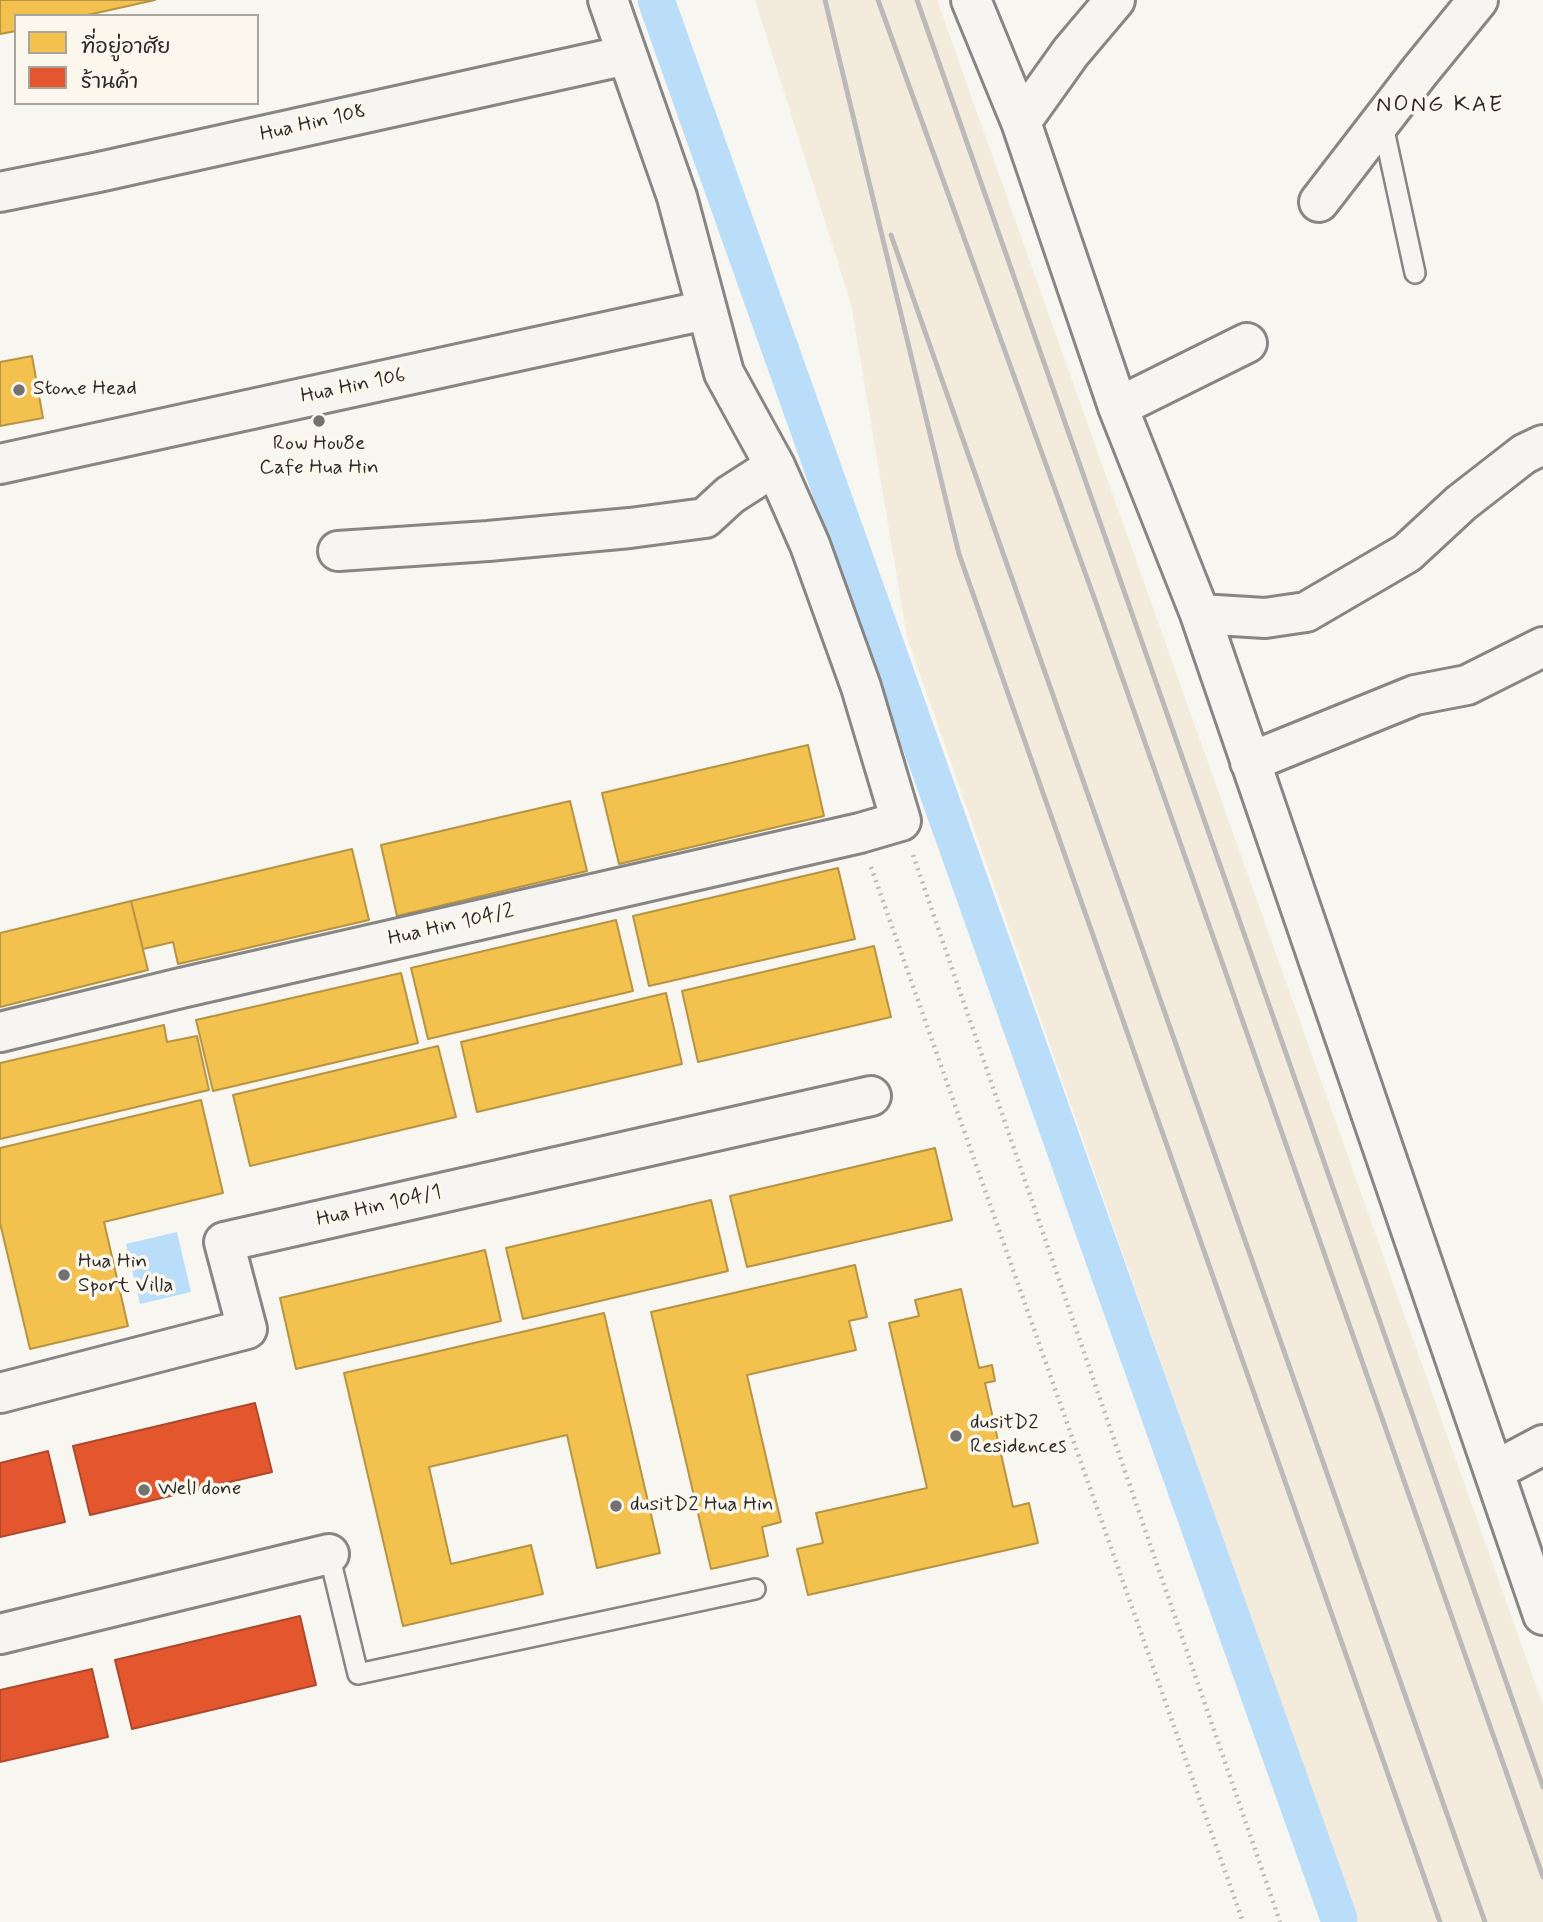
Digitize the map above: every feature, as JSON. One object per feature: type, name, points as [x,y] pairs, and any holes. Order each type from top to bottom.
[{"type":"street","points":[[608,0],[677,197],[724,373],[775,467],[810,545],[861,687],[901,821]]},
{"type":"street","points":[[971,0],[1021,122],[1118,407],[1200,614],[1543,1615]]},
{"type":"street","points":[[1021,122],[1071,52],[1115,0]]},
{"type":"street","points":[[1319,202],[1478,0]]},
{"type":"street","name":"Hua Hin 108","points":[[0,192],[626,55]]},
{"type":"street","name":"Hua Hin 106","points":[[0,464],[706,310]]},
{"type":"street","points":[[1118,407],[1247,343]]},
{"type":"street","points":[[1200,614],[1265,618],[1306,612],[1407,553],[1461,503],[1524,454],[1543,445]]},
{"type":"street","points":[[338,551],[488,541],[705,518],[730,495],[775,467]]},
{"type":"street","points":[[1250,762],[1415,695],[1467,685],[1543,647]]},
{"type":"street","name":"Hua Hin 104/2","points":[[0,1032],[860,833],[901,821]]},
{"type":"street","name":"Hua Hin 104/1","points":[[0,1393],[247,1329],[224,1242],[871,1096]]},
{"type":"street","points":[[1494,1471],[1543,1445]]},
{"type":"street","points":[[0,1634],[329,1554]]},
{"type":"lane","points":[[1382,121],[1415,273]]},
{"type":"lane","points":[[329,1554],[358,1675],[755,1589]]},
{"type":"path","points":[[901,821],[1280,1922]]},
{"type":"path","points":[[860,833],[1243,1922]]},
{"type":"shaded area","points":[[755,0],[937,0],[1543,1705],[1543,1922],[1357,1922],[907,637],[851,304]]},
{"type":"water","points":[[177,1232],[191,1292],[140,1304],[126,1244]]},
{"type":"building: ที่อยู่อาศัย","points":[[0,0],[155,0],[92,14],[14,14],[14,31],[0,34]]},
{"type":"building: ที่อยู่อาศัย","name":"Stone Head","points":[[32,356],[43,418],[0,426],[0,362]]},
{"type":"building: ที่อยู่อาศัย","points":[[808,745],[824,816],[619,864],[602,793]]},
{"type":"building: ที่อยู่อาศัย","points":[[570,801],[587,871],[397,916],[381,845]]},
{"type":"building: ที่อยู่อาศัย","points":[[352,849],[369,920],[178,964],[173,942],[143,949],[131,901]]},
{"type":"building: ที่อยู่อาศัย","points":[[838,868],[855,939],[649,986],[633,916]]},
{"type":"building: ที่อยู่อาศัย","points":[[131,901],[148,970],[0,1007],[0,933]]},
{"type":"building: ที่อยู่อาศัย","points":[[616,920],[633,991],[428,1039],[411,968]]},
{"type":"building: ที่อยู่อาศัย","points":[[874,946],[891,1017],[698,1062],[682,991]]},
{"type":"building: ที่อยู่อาศัย","points":[[401,973],[418,1043],[213,1091],[196,1020]]},
{"type":"building: ที่อยู่อาศัย","points":[[666,993],[682,1064],[477,1112],[461,1042]]},
{"type":"building: ที่อยู่อาศัย","points":[[164,1025],[167,1042],[197,1036],[209,1090],[0,1139],[0,1063]]},
{"type":"building: ที่อยู่อาศัย","points":[[438,1046],[456,1117],[250,1166],[233,1095]]},
{"type":"building: ที่อยู่อาศัย","name":"Hua Hin Sport Villa","points":[[201,1100],[223,1193],[104,1222],[128,1326],[30,1349],[0,1223],[0,1148]]},
{"type":"building: ที่อยู่อาศัย","points":[[935,1148],[952,1220],[747,1267],[730,1196]]},
{"type":"building: ที่อยู่อาศัย","points":[[711,1200],[728,1271],[523,1319],[506,1248]]},
{"type":"building: ที่อยู่อาศัย","points":[[485,1250],[501,1321],[296,1369],[280,1298]]},
{"type":"building: ที่อยู่อาศัย","points":[[855,1265],[867,1317],[849,1321],[856,1350],[747,1375],[781,1522],[762,1527],[768,1556],[711,1569],[651,1312]]},
{"type":"building: ที่อยู่อาศัย","name":"dusitD2 Residences","points":[[961,1289],[979,1368],[992,1365],[995,1381],[985,1383],[1013,1507],[1029,1503],[1038,1543],[808,1595],[797,1549],[823,1543],[816,1513],[927,1488],[889,1323],[919,1316],[915,1300]]},
{"type":"building: ที่อยู่อาศัย","name":"dusitD2 Hua Hin","points":[[604,1313],[660,1553],[597,1568],[567,1435],[429,1467],[451,1564],[531,1545],[543,1594],[403,1626],[344,1373]]},
{"type":"building: ร้านค้า","points":[[255,1403],[272,1472],[90,1515],[73,1446]]},
{"type":"building: ร้านค้า","points":[[48,1451],[65,1522],[0,1537],[0,1463]]},
{"type":"building: ร้านค้า","points":[[300,1616],[316,1685],[132,1729],[115,1660]]},
{"type":"building: ร้านค้า","points":[[92,1669],[108,1737],[0,1762],[0,1690]]},
{"type":"waterway","points":[[656,0],[1339,1919]]},
{"type":"railway","points":[[825,0],[959,554],[1440,1922]]},
{"type":"railway","points":[[878,0],[1095,600],[1543,1877]]},
{"type":"railway","points":[[917,0],[1543,1787]]},
{"type":"railway","points":[[891,235],[1485,1922]]},
{"type":"place","name":"Stone Head","points":[[19,390]]},
{"type":"place","name":"Row Hou8e Cafe Hua Hin","points":[[319,421]]},
{"type":"place","name":"Hua Hin Sport Villa","points":[[64,1275]]},
{"type":"place","name":"dusitD2 Residences","points":[[956,1436]]},
{"type":"place","name":"Well done","points":[[144,1490]]},
{"type":"place","name":"dusitD2 Hua Hin","points":[[616,1506]]},
{"type":"district","name":"NONG KAE","points":[[1440,106]]}]
